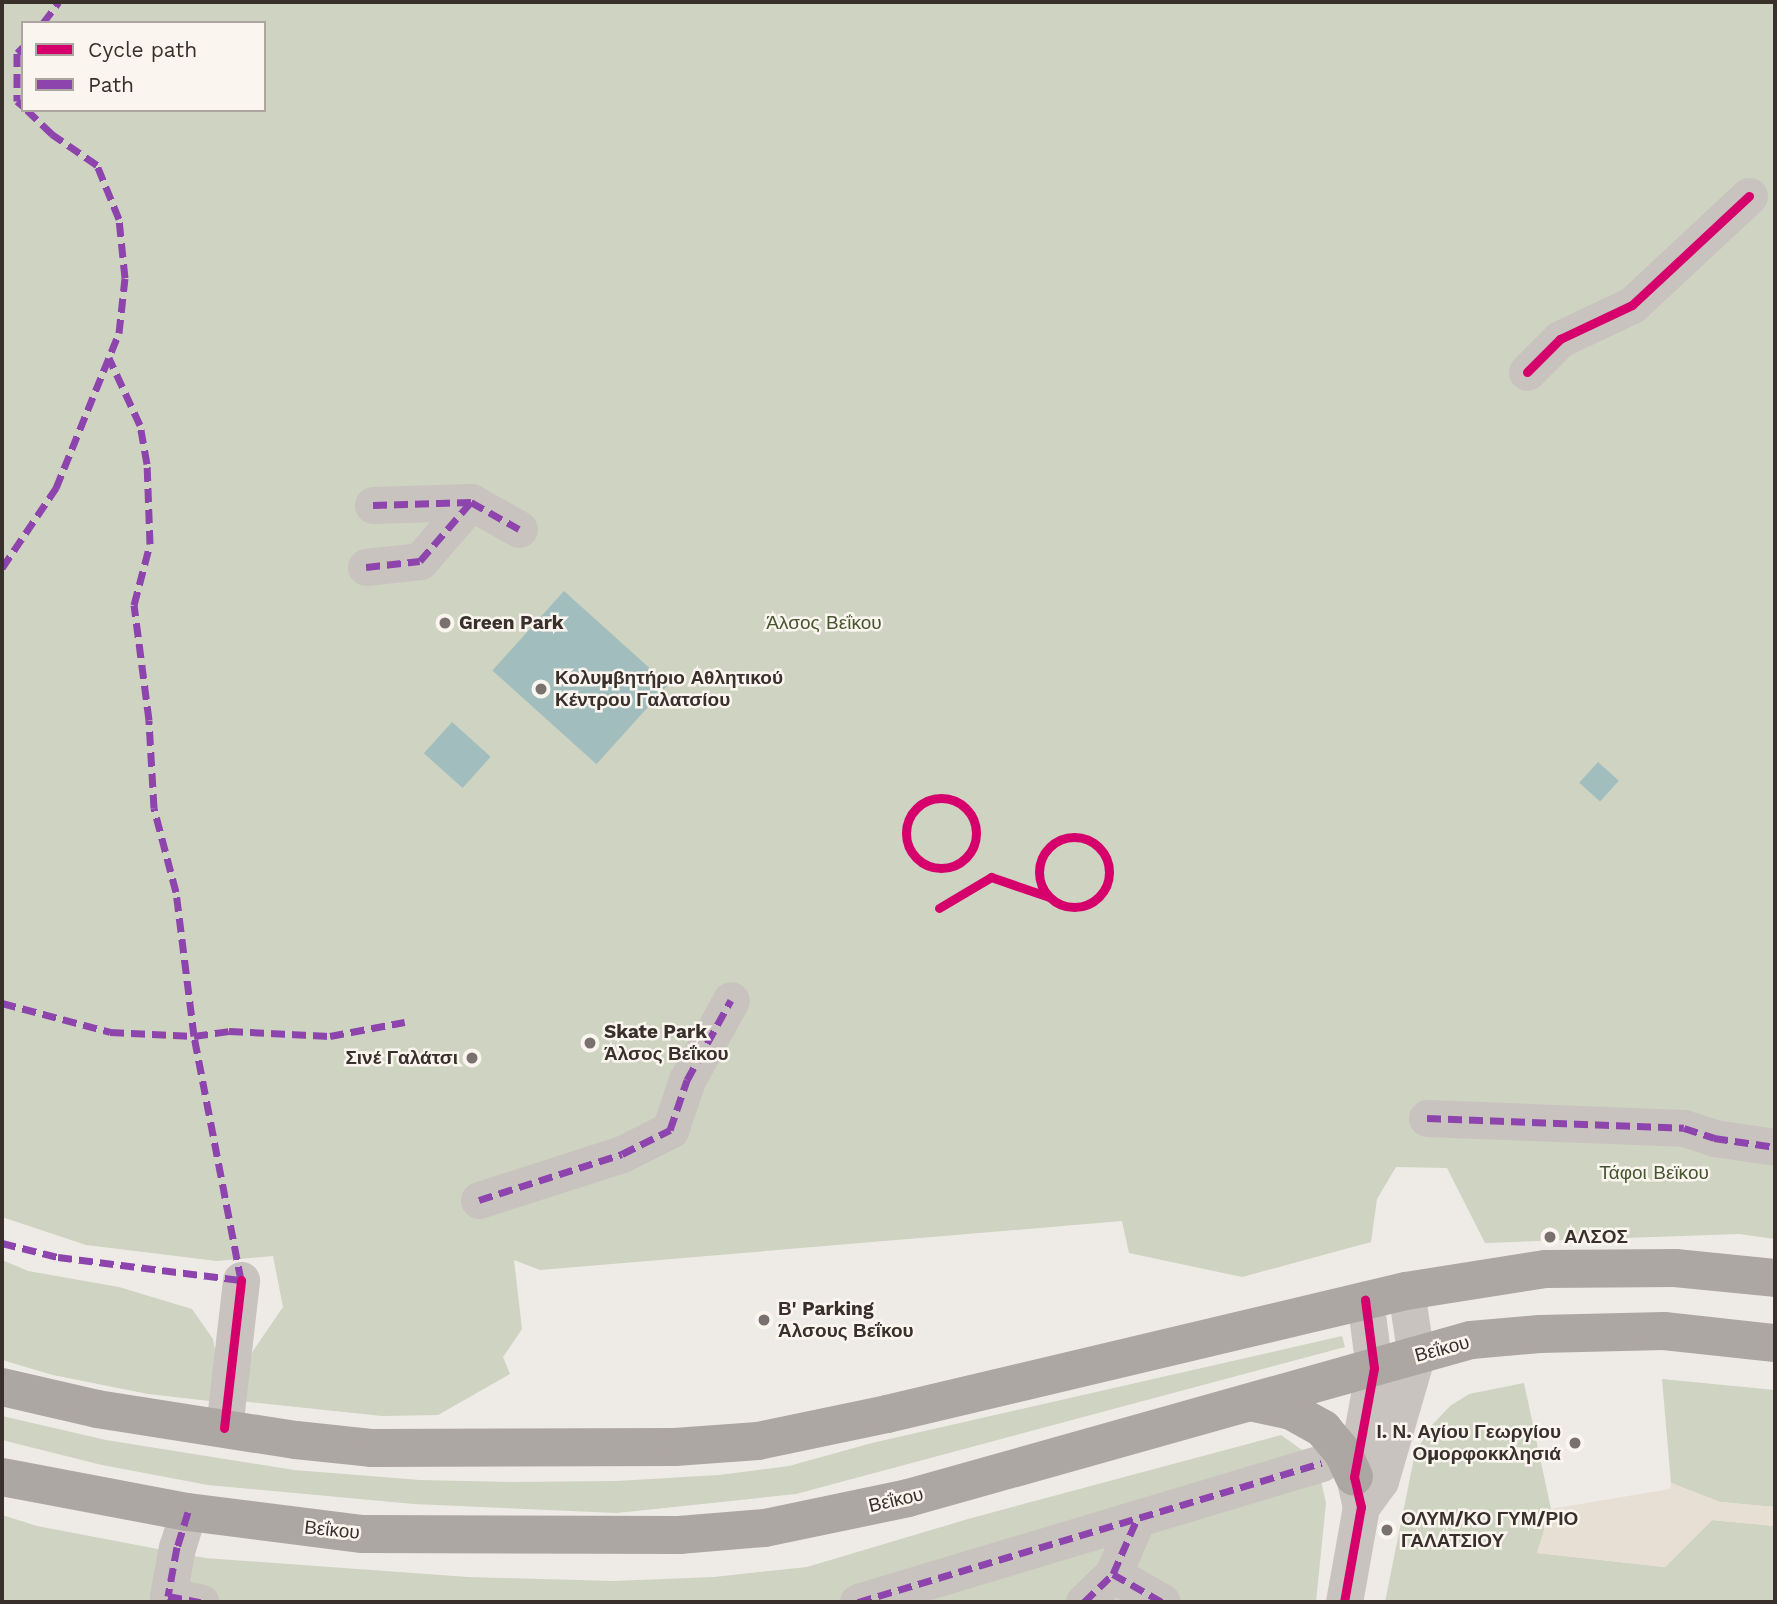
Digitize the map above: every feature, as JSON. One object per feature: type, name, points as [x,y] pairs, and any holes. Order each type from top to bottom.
[{"type":"main road","points":[[2,1387],[97,1409],[372,1448],[583,1449],[758,1441],[887,1414],[1406,1291],[1545,1269],[1675,1268],[1775,1278]]},
{"type":"main road","name":"Βεΐκου","points":[[2,1477],[188,1512],[363,1534],[615,1536],[765,1528],[908,1498],[1471,1340],[1540,1334],[1664,1331],[1775,1343]]},
{"type":"main road","points":[[1252,1403],[1291,1411],[1323,1429],[1343,1453],[1346,1482]]},
{"type":"street","points":[[1527,372],[1560,340],[1632,305],[1749,196]]},
{"type":"street","points":[[366,567],[420,561],[471,502]]},
{"type":"street","points":[[373,505],[471,502],[519,529]]},
{"type":"street","points":[[479,1199],[622,1154],[670,1130],[687,1080],[731,1000]]},
{"type":"street","points":[[1427,1118],[1684,1128],[1714,1138],[1775,1147]]},
{"type":"street","points":[[224,1429],[241,1280]]},
{"type":"street","points":[[858,1602],[1137,1519],[1346,1482],[1380,1481],[1416,1357],[1406,1291]]},
{"type":"street","points":[[1344,1602],[1346,1482],[1374,1367],[1365,1300]]},
{"type":"street","points":[[188,1512],[177,1547],[168,1596],[200,1602]]},
{"type":"street","points":[[1084,1602],[1113,1574],[1137,1519]]},
{"type":"street","points":[[1113,1574],[1162,1602]]},
{"type":"green space","name":"Άλσος Βεΐκου","points":[[2,2],[1775,2],[1775,1239],[1739,1234],[1485,1243],[1447,1168],[1396,1167],[1377,1199],[1371,1242],[1242,1277],[1129,1253],[1122,1221],[540,1270],[514,1260],[522,1329],[503,1357],[510,1374],[438,1415],[382,1416],[240,1401],[241,1383],[253,1351],[283,1307],[273,1256],[217,1261],[86,1245],[2,1217]]},
{"type":"green space","points":[[2,1260],[28,1271],[119,1287],[192,1309],[213,1339],[221,1382],[210,1401],[148,1394],[53,1375],[2,1360]]},
{"type":"green space","points":[[1342,1336],[1345,1347],[796,1494],[617,1513],[414,1504],[208,1485],[102,1465],[2,1440],[2,1416],[106,1440],[294,1470],[420,1480],[512,1482],[616,1481],[719,1475],[789,1466],[872,1443]]},
{"type":"green space","points":[[1662,1379],[1775,1390],[1775,1507],[1720,1502],[1671,1483]]},
{"type":"green space","points":[[1524,1383],[1551,1509],[1537,1553],[1665,1567],[1712,1520],[1775,1526],[1775,1602],[1385,1602],[1415,1453],[1432,1425],[1450,1406],[1469,1394]]},
{"type":"green space","points":[[1281,1435],[1302,1450],[1319,1472],[1326,1503],[1316,1602],[2,1602],[2,1515],[37,1526],[205,1558],[468,1577],[613,1581],[714,1577],[807,1567],[968,1519]]},
{"type":"shaded area","points":[[1671,1483],[1720,1502],[1775,1507],[1775,1526],[1712,1520],[1665,1567],[1537,1553],[1551,1509],[1670,1489]]},
{"type":"water","points":[[564,591],[668,685],[596,764],[492,671]]},
{"type":"water","points":[[452,722],[491,757],[463,788],[424,753]]},
{"type":"water","points":[[1598,762],[1619,781],[1600,802],[1579,783]]},
{"type":"marked path","points":[[45,21],[59,2]]},
{"type":"marked path","points":[[21,49],[17,53],[17,101],[21,104]]},
{"type":"marked path","points":[[2,568],[56,488],[119,333],[125,278],[119,219],[97,165],[52,134],[29,112]]},
{"type":"marked path","points":[[2,1243],[58,1257],[241,1280],[194,1036],[176,892],[154,808],[149,720],[134,605],[150,544],[147,464],[140,425],[109,358]]},
{"type":"marked path","points":[[373,505],[471,502]]},
{"type":"marked path","points":[[366,567],[420,561],[471,502],[519,529]]},
{"type":"marked path","points":[[479,1200],[622,1154],[670,1130],[687,1080],[731,1000]]},
{"type":"marked path","points":[[2,1003],[110,1032],[194,1036],[229,1031],[330,1036],[405,1022]]},
{"type":"marked path","points":[[1427,1118],[1684,1128],[1714,1138],[1775,1147]]},
{"type":"marked path","points":[[858,1602],[1322,1463]]},
{"type":"marked path","points":[[188,1512],[177,1547],[168,1596],[200,1602]]},
{"type":"marked path","points":[[1084,1602],[1113,1574],[1137,1519]]},
{"type":"marked path","points":[[1113,1574],[1162,1602]]},
{"type":"cycle path","points":[[1527,372],[1560,339],[1632,305],[1749,196]]},
{"type":"cycle path","points":[[941,798],[966,808],[976,833],[966,858],[941,868],[916,858],[906,833],[916,808],[941,798]]},
{"type":"cycle path","points":[[1074,837],[1099,847],[1109,872],[1099,897],[1074,907],[1049,897],[1039,872],[1049,847],[1074,837]]},
{"type":"cycle path","points":[[939,908],[991,877],[1049,897]]},
{"type":"cycle path","points":[[224,1428],[241,1280]]},
{"type":"cycle path","points":[[1344,1602],[1361,1507],[1354,1477],[1374,1368],[1365,1300]]},
{"type":"place","name":"Green Park","points":[[445,623]]},
{"type":"place","name":"Κολυμβητήριο Αθλητικού Κέντρου Γαλατσίου","points":[[541,689]]},
{"type":"place","name":"Skate Park Άλσος Βεΐκου","points":[[590,1043]]},
{"type":"place","name":"Σινέ Γαλάτσι","points":[[472,1058]]},
{"type":"place","name":"ΑΛΣΟΣ","points":[[1550,1237]]},
{"type":"place","name":"Β' Parking Άλσους Βεΐκου","points":[[764,1320]]},
{"type":"place","name":"Ι. Ν. Αγίου Γεωργίου Ομορφοκκλησιά","points":[[1575,1443]]},
{"type":"place","name":"ΟΛΥΜ/ΚΟ ΓΥΜ/ΡΙΟ ΓΑΛΑΤΣΙΟΥ","points":[[1387,1530]]},
{"type":"park label","name":"Τάφοι Βεϊκου","points":[[1654,1173]]}]
